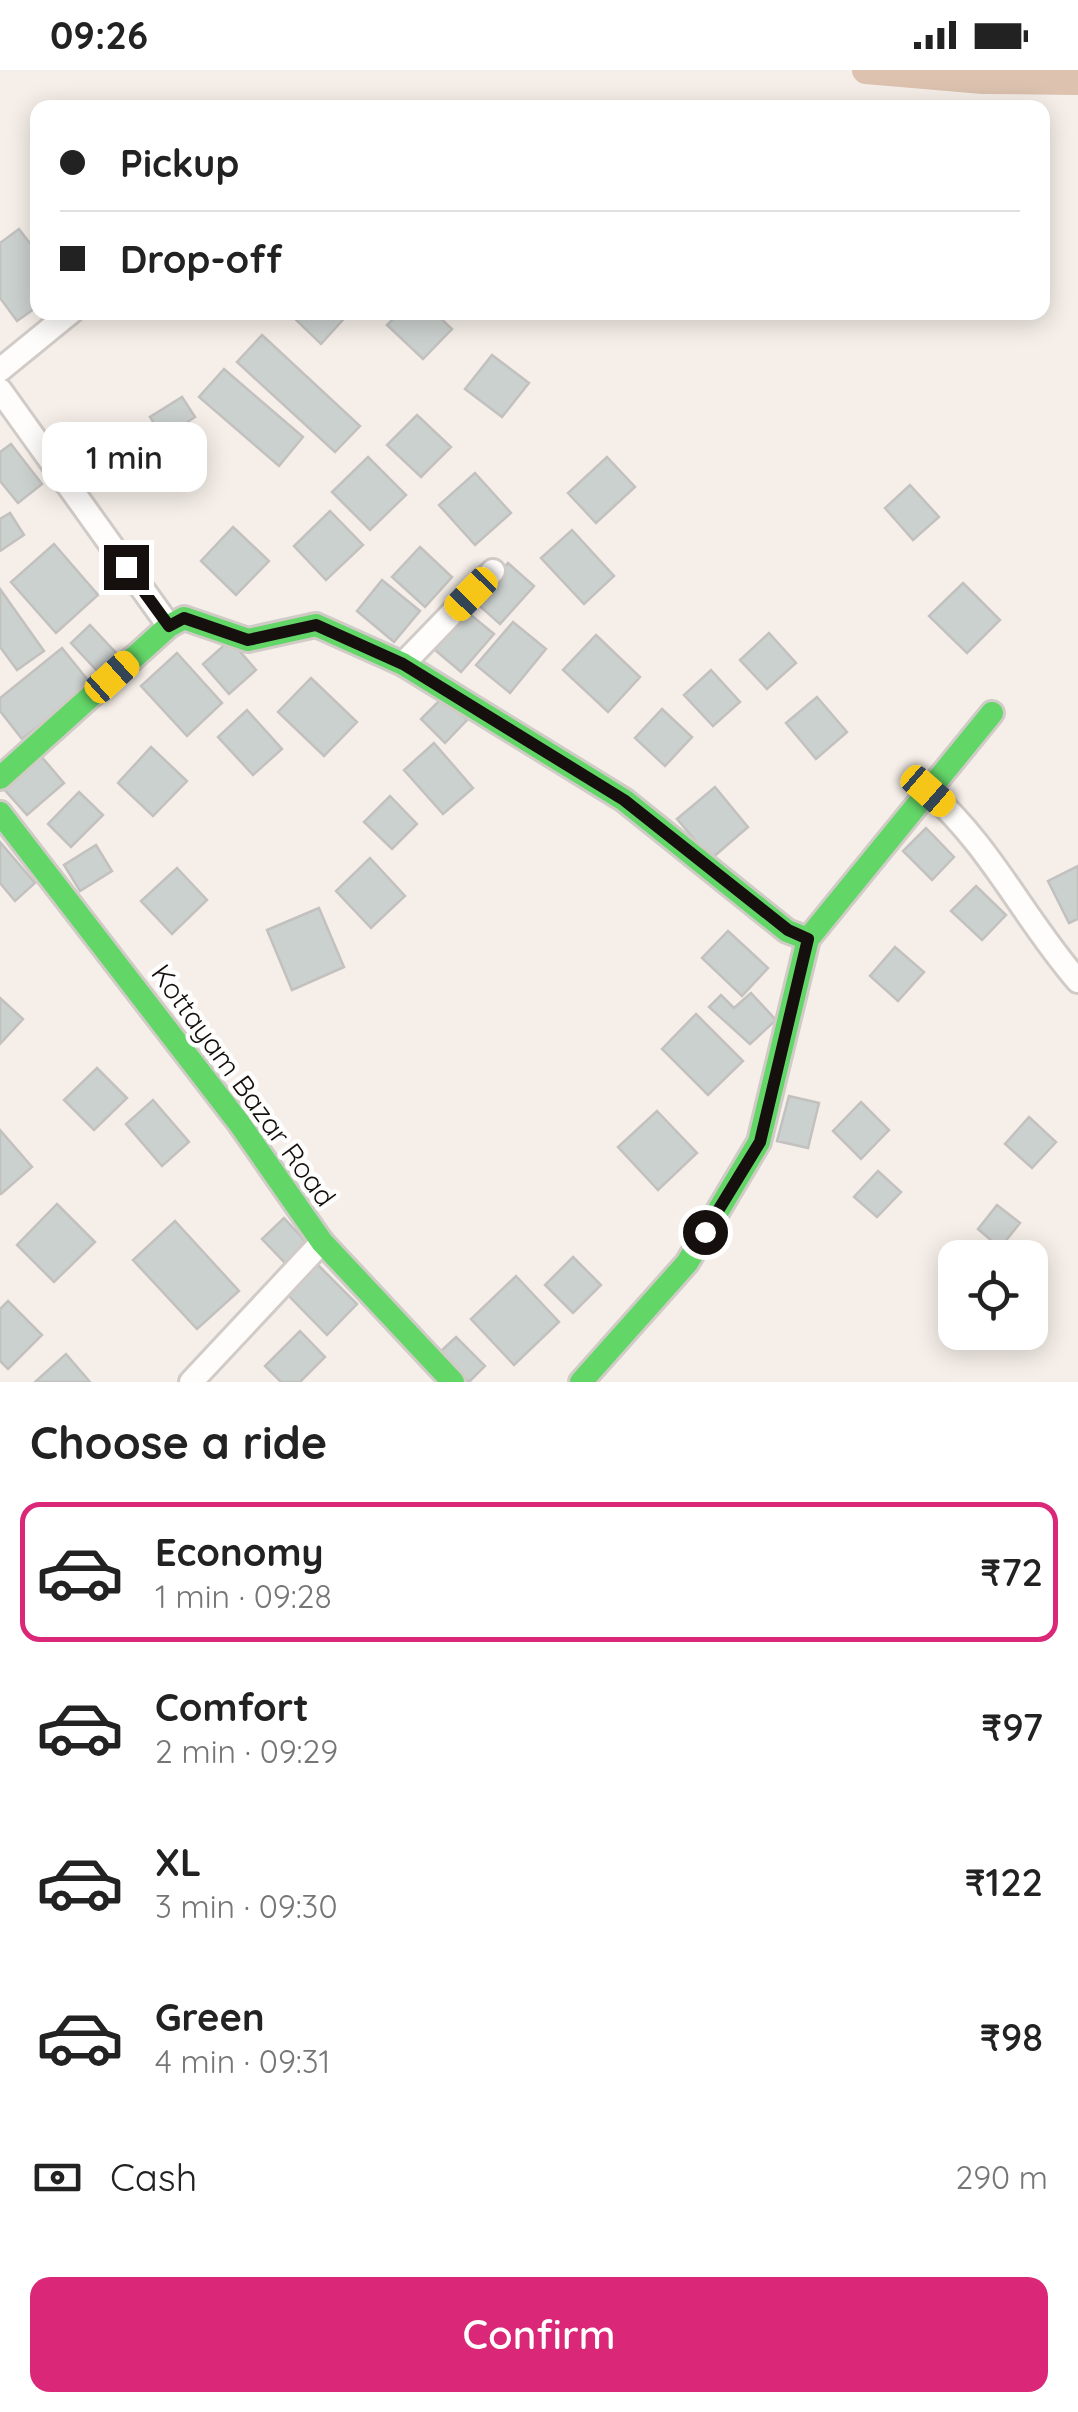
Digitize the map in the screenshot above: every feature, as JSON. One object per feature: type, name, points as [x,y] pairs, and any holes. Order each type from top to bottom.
[{"type":"street","points":[[0,370],[61,320]]},
{"type":"street","points":[[0,390],[169,626]]},
{"type":"street","points":[[403,664],[494,571]]},
{"type":"street","points":[[0,778],[169,626],[184,618],[248,640],[316,625],[403,664],[624,800],[788,930],[808,939]]},
{"type":"street","points":[[580,1382],[687,1262],[760,1142],[808,939],[992,713]]},
{"type":"street","points":[[928,791],[965,823],[998,866],[1022,913],[1078,981]]},
{"type":"street","name":"Kottayam Bazar Road","points":[[0,813],[240,1122],[322,1242],[453,1382]]},
{"type":"street","points":[[191,1382],[322,1242]]},
{"type":"building","points":[[19,229],[30,243],[30,312],[17,321],[0,298],[0,243]]},
{"type":"building","points":[[296,320],[343,320],[321,344]]},
{"type":"building","points":[[392,320],[442,320],[452,329],[423,359],[387,325]]},
{"type":"building","points":[[262,335],[360,426],[335,452],[237,362]]},
{"type":"building","points":[[492,355],[529,383],[502,417],[465,389]]},
{"type":"building","points":[[224,369],[303,437],[279,466],[199,397]]},
{"type":"building","points":[[182,397],[195,417],[163,438],[150,417]]},
{"type":"building","points":[[417,415],[451,447],[421,477],[387,445]]},
{"type":"building","points":[[11,444],[42,484],[18,503],[0,481],[0,452]]},
{"type":"building","points":[[368,457],[406,495],[370,530],[332,492]]},
{"type":"building","points":[[607,457],[635,487],[596,523],[568,493]]},
{"type":"building","points":[[475,473],[511,513],[475,545],[439,505]]},
{"type":"building","points":[[910,485],[939,517],[913,540],[885,508]]},
{"type":"building","points":[[330,511],[363,545],[326,580],[294,546]]},
{"type":"building","points":[[10,513],[24,535],[0,551],[0,519]]},
{"type":"building","points":[[233,527],[269,561],[236,595],[201,561]]},
{"type":"building","points":[[572,530],[614,576],[584,604],[541,558]]},
{"type":"building","points":[[54,544],[98,595],[56,633],[11,582]]},
{"type":"building","points":[[420,547],[452,577],[425,607],[392,577]]},
{"type":"building","points":[[508,563],[534,586],[500,624],[474,601]]},
{"type":"building","points":[[382,580],[420,611],[394,642],[357,611]]},
{"type":"building","points":[[963,583],[1000,620],[967,653],[929,616]]},
{"type":"building","points":[[0,589],[44,651],[17,670],[0,647]]},
{"type":"building","points":[[466,611],[494,634],[461,672],[434,649]]},
{"type":"building","points":[[513,622],[546,649],[510,693],[476,665]]},
{"type":"building","points":[[90,625],[118,655],[99,673],[71,643]]},
{"type":"building","points":[[769,633],[796,663],[767,689],[740,660]]},
{"type":"building","points":[[596,635],[640,677],[608,712],[563,670]]},
{"type":"building","points":[[230,640],[256,670],[229,694],[203,664]]},
{"type":"building","points":[[62,648],[91,684],[22,739],[0,711],[0,698]]},
{"type":"building","points":[[177,653],[222,703],[187,736],[141,686]]},
{"type":"building","points":[[711,670],[740,702],[713,726],[684,695]]},
{"type":"building","points":[[311,678],[357,722],[324,756],[278,712]]},
{"type":"building","points":[[444,696],[467,720],[445,743],[421,719]]},
{"type":"building","points":[[817,697],[847,732],[816,759],[786,723]]},
{"type":"building","points":[[662,709],[692,737],[665,766],[635,738]]},
{"type":"building","points":[[247,710],[282,749],[253,775],[218,737]]},
{"type":"building","points":[[434,743],[473,788],[443,814],[404,770]]},
{"type":"building","points":[[151,747],[187,781],[153,816],[118,783]]},
{"type":"building","points":[[40,755],[64,783],[27,815],[3,788]]},
{"type":"building","points":[[715,787],[748,827],[711,859],[677,819]]},
{"type":"building","points":[[79,792],[103,815],[71,847],[48,824]]},
{"type":"building","points":[[390,796],[417,824],[392,849],[364,822]]},
{"type":"building","points":[[926,828],[954,857],[932,880],[903,851]]},
{"type":"building","points":[[0,842],[35,883],[15,901],[0,883]]},
{"type":"building","points":[[96,845],[112,871],[80,891],[64,865]]},
{"type":"building","points":[[370,858],[405,896],[371,928],[336,891]]},
{"type":"building","points":[[1078,866],[1078,919],[1069,923],[1048,881]]},
{"type":"building","points":[[177,868],[207,900],[172,934],[141,901]]},
{"type":"building","points":[[976,886],[1006,915],[982,940],[951,911]]},
{"type":"building","points":[[319,908],[344,967],[292,990],[267,930]]},
{"type":"building","points":[[728,931],[768,968],[742,996],[702,958]]},
{"type":"building","points":[[895,947],[924,972],[898,1001],[870,976]]},
{"type":"building","points":[[751,993],[776,1020],[750,1044],[709,1007],[721,995],[734,1008]]},
{"type":"building","points":[[0,998],[23,1019],[0,1044]]},
{"type":"building","points":[[696,1014],[743,1061],[708,1095],[662,1049]]},
{"type":"building","points":[[97,1068],[127,1098],[94,1130],[64,1100]]},
{"type":"building","points":[[789,1096],[819,1103],[808,1148],[777,1141]]},
{"type":"building","points":[[153,1100],[189,1142],[162,1166],[126,1124]]},
{"type":"building","points":[[861,1102],[889,1130],[861,1159],[833,1131]]},
{"type":"building","points":[[657,1111],[697,1153],[658,1190],[618,1147]]},
{"type":"building","points":[[1029,1117],[1056,1142],[1032,1168],[1005,1144]]},
{"type":"building","points":[[0,1130],[32,1167],[1,1194],[0,1193]]},
{"type":"building","points":[[878,1171],[901,1192],[877,1217],[854,1197]]},
{"type":"building","points":[[57,1204],[95,1242],[54,1282],[17,1245]]},
{"type":"building","points":[[997,1205],[1020,1223],[1006,1240],[991,1240],[978,1229]]},
{"type":"building","points":[[284,1218],[307,1243],[286,1264],[262,1239]]},
{"type":"building","points":[[175,1221],[239,1291],[197,1329],[133,1260]]},
{"type":"building","points":[[573,1257],[601,1285],[573,1313],[545,1285]]},
{"type":"building","points":[[317,1264],[357,1304],[327,1335],[287,1294]]},
{"type":"building","points":[[516,1276],[559,1322],[514,1365],[471,1319]]},
{"type":"building","points":[[8,1301],[42,1335],[8,1369],[0,1361],[0,1309]]},
{"type":"building","points":[[300,1331],[325,1357],[300,1382],[281,1382],[265,1366]]},
{"type":"building","points":[[456,1337],[485,1366],[469,1382],[439,1353]]},
{"type":"building","points":[[66,1354],[90,1382],[35,1382]]},
{"type":"waterway","points":[[866,70],[983,80],[1078,81]]},
{"type":"traffic: fast","points":[[0,778],[169,626],[184,618],[248,640],[316,625],[403,664],[624,800],[787,931],[808,939]]},
{"type":"traffic: fast","points":[[581,1382],[687,1263],[759,1142],[808,939],[992,713]]},
{"type":"traffic: fast","points":[[0,813],[239,1123],[322,1242],[453,1382]]},
{"type":"route","points":[[126,567],[169,626],[184,618],[248,640],[316,625],[403,664],[624,800],[788,930],[808,939],[760,1142],[705,1232]]}]
